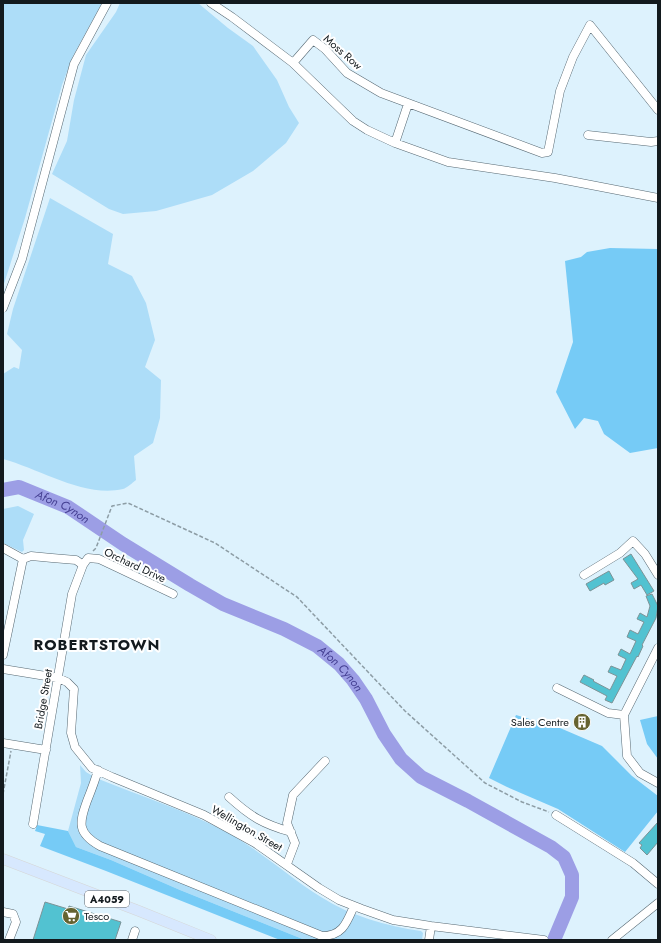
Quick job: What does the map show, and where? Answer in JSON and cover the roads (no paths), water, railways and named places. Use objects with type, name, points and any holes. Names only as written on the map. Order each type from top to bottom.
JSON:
[{"type":"main road","name":"A4059","points":[[3,860],[139,911],[211,940]]},
{"type":"street","points":[[3,308],[22,259],[74,64],[107,3]]},
{"type":"street","points":[[211,3],[293,63],[353,121],[367,130],[395,143],[448,162],[554,178],[658,198]]},
{"type":"street","points":[[395,143],[408,104],[542,153],[548,152],[560,91],[573,57],[590,25],[658,110]]},
{"type":"street","name":"Moss Row","points":[[293,63],[313,40],[325,49],[347,73],[381,93],[408,104]]},
{"type":"street","points":[[588,135],[651,142],[658,141]]},
{"type":"street","points":[[584,575],[620,553],[633,541],[645,554],[658,575]]},
{"type":"street","points":[[3,548],[23,559],[31,556],[76,560],[82,565]]},
{"type":"street","name":"Bridge Street","points":[[33,824],[72,594],[82,565],[88,558]]},
{"type":"street","name":"Orchard Drive","points":[[88,558],[99,559],[173,594]]},
{"type":"street","points":[[3,655],[23,559]]},
{"type":"street","points":[[658,648],[624,715],[628,756],[640,773],[658,783]]},
{"type":"street","name":"Wellington Street","points":[[3,669],[58,678],[68,682],[74,689],[71,733],[74,747],[92,768],[204,815],[255,843],[287,864],[319,888],[339,900],[393,920],[513,938],[542,940]]},
{"type":"street","points":[[557,688],[608,713],[624,715]]},
{"type":"street","points":[[3,743],[46,750]]},
{"type":"street","points":[[287,864],[295,843],[287,823],[293,795],[324,761]]},
{"type":"street","points":[[98,770],[81,818],[82,827],[86,835],[100,846],[322,936],[331,936],[338,932],[344,926],[354,906]]},
{"type":"street","points":[[229,797],[247,814],[271,827],[291,832]]},
{"type":"street","points":[[556,815],[633,864],[658,884]]},
{"type":"street","points":[[612,940],[658,903]]},
{"type":"street","points":[[3,912],[13,914],[16,922],[9,940]]},
{"type":"street","points":[[429,940],[431,926]]},
{"type":"street","points":[[132,940],[135,932]]},
{"type":"waterway","name":"Afon Cynon","points":[[3,490],[19,487],[68,507],[123,544],[223,604],[284,629],[317,646],[339,664],[353,680],[366,699],[384,734],[401,759],[421,777],[551,847],[564,857],[572,875],[572,897],[554,940]]},
{"type":"place","name":"Sales Centre","points":[[582,722]]},
{"type":"place","name":"Tesco","points":[[71,916]]},
{"type":"district","name":"ROBERTSTOWN","points":[[97,645]]}]
